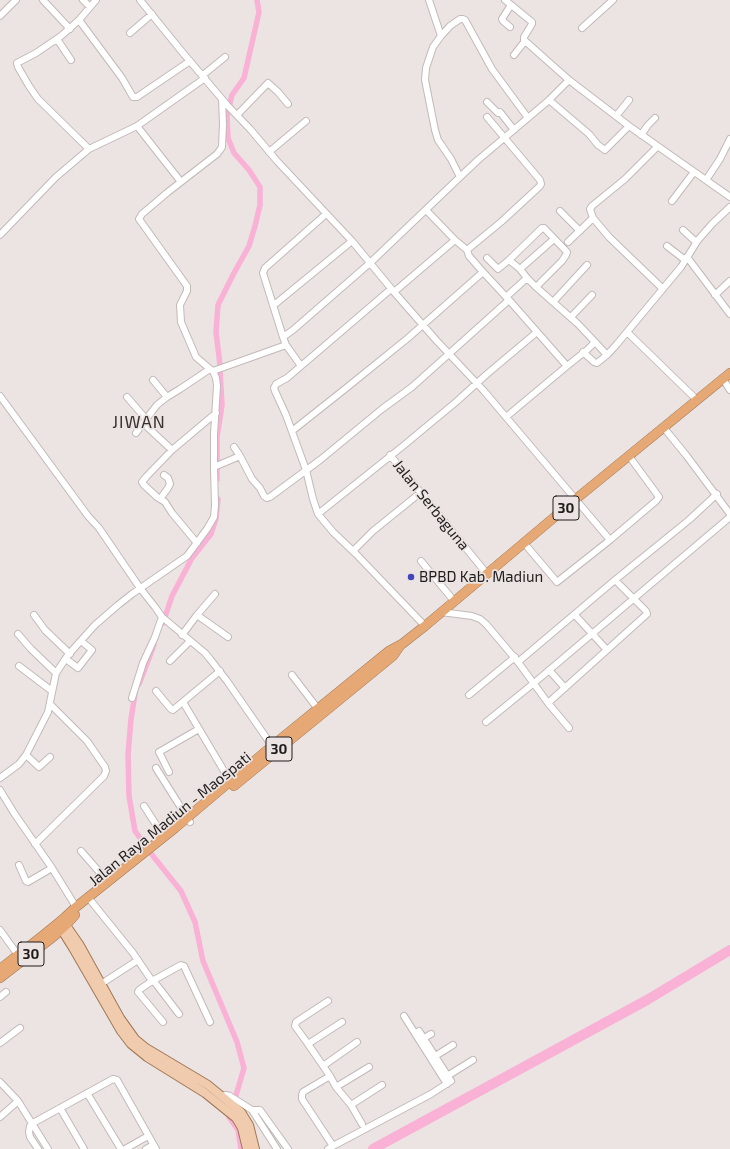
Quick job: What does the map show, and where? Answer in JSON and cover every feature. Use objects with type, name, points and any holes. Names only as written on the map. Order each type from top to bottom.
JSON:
[{"type":"highway","name":"Jalan Raya Madiun - Maospati","points":[[62,925],[76,907],[148,853],[164,837],[188,820],[272,746],[318,709],[393,656],[402,644],[426,626],[576,499],[726,376]]},
{"type":"highway","name":"Jalan Raya Madiun - Maospati","points":[[62,925],[345,691]]},
{"type":"highway","name":"30","points":[[0,969],[62,925]]},
{"type":"highway","name":"30","points":[[0,978],[62,925]]},
{"type":"main road","points":[[62,925],[79,944],[120,1018],[135,1039],[194,1086],[224,1099],[238,1115],[246,1119],[255,1149]]},
{"type":"main road","points":[[62,925],[121,1031],[131,1044],[147,1057],[169,1066]]},
{"type":"main road","points":[[238,1115],[247,1149]]},
{"type":"street","points":[[0,16],[16,0]]},
{"type":"street","points":[[44,0],[70,29]]},
{"type":"street","points":[[83,0],[90,7]]},
{"type":"street","points":[[89,149],[38,99],[29,86],[17,63],[36,53],[70,29],[96,0]]},
{"type":"street","points":[[140,0],[227,105],[352,241],[393,291],[506,417],[610,540]]},
{"type":"street","points":[[429,0],[441,36]]},
{"type":"street","points":[[505,0],[532,22],[524,37],[525,41],[514,55]]},
{"type":"street","points":[[582,28],[613,0]]},
{"type":"street","points":[[510,27],[502,19],[511,5]]},
{"type":"street","points":[[130,33],[152,14]]},
{"type":"street","points":[[460,177],[451,159],[438,140],[425,80],[426,68],[433,47],[450,26],[460,19],[465,20],[492,69],[528,118]]},
{"type":"street","points":[[79,20],[122,78],[133,97],[137,97],[190,61]]},
{"type":"street","points":[[56,39],[71,60]]},
{"type":"street","points":[[525,41],[568,80],[657,147],[730,197]]},
{"type":"street","points":[[0,235],[56,177],[89,149],[137,126],[204,77],[225,57]]},
{"type":"street","points":[[283,337],[370,263],[478,160],[549,100],[568,80]]},
{"type":"street","points":[[235,114],[268,83],[288,104]]},
{"type":"street","points":[[0,778],[19,764],[26,755],[44,720],[50,704],[56,673],[68,656],[95,625],[118,605],[190,553],[214,517],[216,466],[214,434],[217,386],[216,378],[212,370],[201,363],[196,357],[181,322],[180,305],[187,291],[187,286],[139,218],[180,182],[217,154],[220,150],[222,147],[223,124],[222,99]]},
{"type":"street","points":[[549,100],[589,134],[598,145],[605,150],[629,126]]},
{"type":"street","points":[[616,116],[629,100]]},
{"type":"street","points":[[487,102],[498,113],[500,112],[514,130]]},
{"type":"street","points":[[467,250],[501,222],[541,184],[540,180],[487,117]]},
{"type":"street","points":[[641,135],[648,125],[656,118]]},
{"type":"street","points":[[269,152],[306,121]]},
{"type":"street","points":[[137,126],[180,182]]},
{"type":"street","points":[[706,180],[720,159],[730,139]]},
{"type":"street","points":[[657,147],[625,179],[592,206],[591,213],[592,218],[609,237],[663,289]]},
{"type":"street","points":[[672,201],[694,172]]},
{"type":"street","points":[[584,352],[597,363],[607,355],[663,289],[686,259],[696,242],[730,207]]},
{"type":"street","points":[[426,210],[455,240],[467,250],[469,256],[567,366]]},
{"type":"street","points":[[560,211],[580,230]]},
{"type":"street","points":[[301,366],[286,345],[263,273],[265,268],[326,214]]},
{"type":"street","points":[[568,242],[592,218]]},
{"type":"street","points":[[487,258],[498,269],[542,228],[544,228],[567,252],[567,254],[536,287]]},
{"type":"street","points":[[683,230],[696,242]]},
{"type":"street","points":[[520,269],[554,239]]},
{"type":"street","points":[[426,626],[333,532],[318,514],[312,499],[306,470],[274,388],[276,384],[287,378],[455,240]]},
{"type":"street","points":[[274,306],[352,241]]},
{"type":"street","points":[[667,246],[686,259],[730,314]]},
{"type":"street","points":[[509,260],[520,269],[536,287],[571,317],[607,355]]},
{"type":"street","points":[[553,302],[587,266]]},
{"type":"street","points":[[292,431],[408,338],[483,272]]},
{"type":"street","points":[[234,447],[252,479],[260,488],[264,496],[267,498],[270,497],[412,387],[450,354],[508,299],[527,278]]},
{"type":"street","points":[[715,295],[730,281]]},
{"type":"street","points":[[571,317],[592,295]]},
{"type":"street","points":[[318,514],[415,436],[537,332]]},
{"type":"street","points":[[626,332],[697,400]]},
{"type":"street","points":[[506,417],[595,342]]},
{"type":"street","points":[[136,433],[157,405],[167,397],[212,370],[286,345]]},
{"type":"street","points":[[726,376],[730,390]]},
{"type":"street","points":[[153,380],[167,397]]},
{"type":"street","points":[[0,396],[83,509],[99,528],[162,618],[205,653],[220,671],[272,746]]},
{"type":"street","points":[[127,397],[145,421],[172,450]]},
{"type":"street","points":[[197,543],[172,513],[165,502],[142,482],[172,450],[216,413]]},
{"type":"street","points":[[664,428],[717,494],[730,514]]},
{"type":"street","name":"Jalan Serbaguna","points":[[390,455],[487,574]]},
{"type":"street","points":[[216,466],[240,456]]},
{"type":"street","points":[[524,543],[557,582],[610,540],[659,497],[629,456]]},
{"type":"street","points":[[160,499],[170,484],[168,478],[164,475]]},
{"type":"street","points":[[353,551],[378,527],[420,493]]},
{"type":"street","points":[[469,696],[575,615],[615,580],[689,520],[717,494]]},
{"type":"street","points":[[486,722],[730,517]]},
{"type":"street","points":[[421,561],[454,601]]},
{"type":"street","points":[[548,703],[647,614],[646,611],[615,580]]},
{"type":"street","points":[[182,635],[214,594]]},
{"type":"street","points":[[441,612],[472,616],[480,619],[517,660],[548,703],[569,728]]},
{"type":"street","points":[[34,615],[78,668],[92,650],[81,641]]},
{"type":"street","points":[[197,615],[228,637]]},
{"type":"street","points":[[575,615],[607,650]]},
{"type":"street","points":[[132,698],[143,663],[162,618]]},
{"type":"street","points":[[18,634],[56,673]]},
{"type":"street","points":[[170,661],[190,641]]},
{"type":"street","points":[[19,666],[52,691]]},
{"type":"street","points":[[549,670],[565,688]]},
{"type":"street","points":[[156,691],[171,710],[173,710],[220,671]]},
{"type":"street","points":[[292,675],[318,709]]},
{"type":"street","points":[[183,702],[230,782]]},
{"type":"street","points":[[35,844],[104,776],[106,771],[105,767],[87,741],[50,704]]},
{"type":"street","points":[[169,772],[159,752],[199,729]]},
{"type":"street","points":[[26,755],[39,767],[50,757]]},
{"type":"street","points":[[156,768],[188,820]]},
{"type":"street","points":[[0,790],[76,907]]},
{"type":"street","points":[[144,806],[164,837]]},
{"type":"street","points":[[81,852],[108,882]]},
{"type":"street","points":[[19,865],[26,881],[28,882],[52,868]]},
{"type":"street","points":[[91,901],[179,1014]]},
{"type":"street","points":[[0,930],[18,955]]},
{"type":"street","points":[[101,984],[138,960]]},
{"type":"street","points":[[162,1022],[138,992],[152,980],[181,966],[184,966],[210,1022]]},
{"type":"street","points":[[0,997],[6,992]]},
{"type":"street","points":[[328,1000],[296,1022],[295,1026],[336,1086],[351,1105],[362,1124]]},
{"type":"street","points":[[404,1016],[433,1058],[446,1080]]},
{"type":"street","points":[[308,1044],[342,1022]]},
{"type":"street","points":[[0,1041],[20,1028]]},
{"type":"street","points":[[419,1031],[424,1038],[433,1058]]},
{"type":"street","points":[[424,1038],[431,1034]]},
{"type":"street","points":[[323,1066],[357,1042]]},
{"type":"street","points":[[433,1058],[453,1045]]},
{"type":"street","points":[[330,1076],[303,1092],[302,1099],[331,1147],[431,1094],[446,1080],[473,1060]]},
{"type":"street","points":[[336,1086],[369,1066]]},
{"type":"street","points":[[38,1149],[29,1132],[30,1126],[33,1123],[113,1079],[115,1079],[154,1147],[146,1149]]},
{"type":"street","points":[[0,1082],[18,1101],[48,1149]]},
{"type":"street","points":[[351,1105],[382,1085]]},
{"type":"street","points":[[87,1092],[120,1149]]},
{"type":"street","points":[[224,1099],[238,1101],[252,1110],[277,1149]]},
{"type":"street","points":[[0,1117],[18,1101]]},
{"type":"street","points":[[60,1108],[84,1149]]},
{"type":"street","points":[[252,1110],[260,1110],[288,1149]]},
{"type":"street","points":[[270,1137],[276,1133]]},
{"type":"street","points":[[125,1149],[148,1136]]},
{"type":"waterway","points":[[220,365],[216,332],[218,305],[249,246],[260,205],[260,187],[249,170],[234,153],[228,138],[227,116],[232,95],[244,78],[259,12],[257,0]]},
{"type":"waterway","points":[[217,479],[217,437],[222,405],[220,371]]},
{"type":"waterway","points":[[163,623],[172,596],[192,558],[211,534],[216,519],[218,499]]},
{"type":"waterway","points":[[139,684],[154,645]]},
{"type":"waterway","points":[[135,694],[128,754],[129,796],[135,831],[181,891],[195,922],[203,961],[237,1042],[244,1068],[234,1102]]},
{"type":"waterway","points":[[373,1149],[647,1000],[730,950]]},
{"type":"waterway","points":[[231,1112],[229,1117],[238,1130],[241,1149]]},
{"type":"place","name":"BPBD Kab. Madiun","points":[[411,577]]},
{"type":"district","name":"JIWAN","points":[[139,422]]}]
